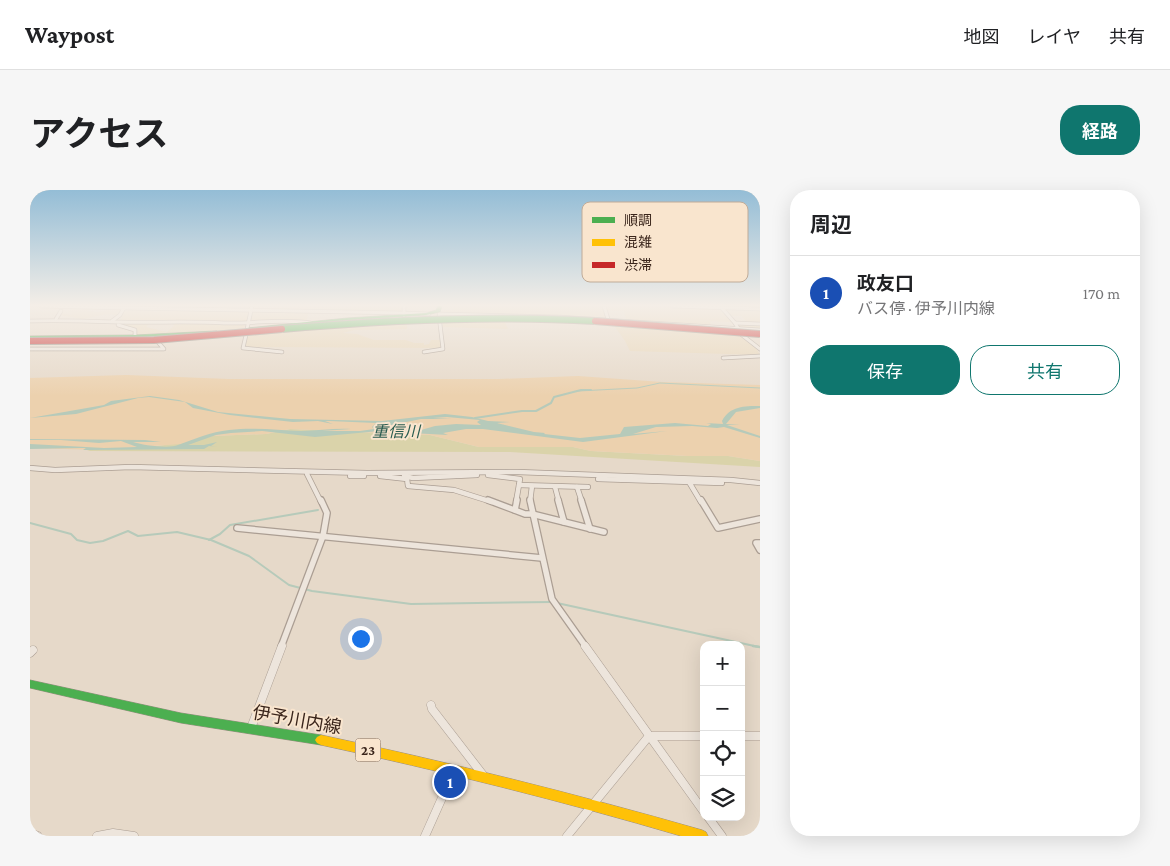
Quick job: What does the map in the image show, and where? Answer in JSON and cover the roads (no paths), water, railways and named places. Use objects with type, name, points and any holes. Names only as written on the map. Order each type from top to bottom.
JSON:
[{"type":"main road","points":[[30,340],[130,336]]},
{"type":"main road","points":[[30,340],[165,336]]},
{"type":"main road","name":"伊予川内線","points":[[30,684],[181,718],[251,728],[338,744],[454,770],[592,804],[702,836]]},
{"type":"street","points":[[30,340],[157,341],[191,336]]},
{"type":"street","points":[[246,336],[244,348],[282,352]]},
{"type":"street","points":[[424,352],[442,349],[440,336]]},
{"type":"street","points":[[744,336],[760,349]]},
{"type":"street","points":[[30,349],[164,349],[162,344],[157,341]]},
{"type":"street","points":[[755,344],[760,344]]},
{"type":"street","points":[[723,358],[760,356]]},
{"type":"street","points":[[104,469],[131,466],[367,473],[470,472],[732,480],[760,485]]},
{"type":"street","points":[[30,468],[409,476],[413,478],[490,476],[760,485]]},
{"type":"street","points":[[470,472],[520,479],[515,510]]},
{"type":"street","points":[[350,476],[367,473]]},
{"type":"street","points":[[251,728],[323,536],[327,513],[308,474]]},
{"type":"street","points":[[381,476],[406,479],[408,486],[432,486],[464,492],[526,514],[604,532]]},
{"type":"street","points":[[689,482],[718,528],[760,519]]},
{"type":"street","points":[[520,485],[588,488]]},
{"type":"street","points":[[532,486],[530,505],[552,599],[700,806]]},
{"type":"street","points":[[555,487],[564,522]]},
{"type":"street","points":[[577,487],[590,529]]},
{"type":"street","points":[[237,528],[542,558]]},
{"type":"street","points":[[760,543],[756,543],[760,550]]},
{"type":"street","points":[[431,705],[432,709],[486,778]]},
{"type":"street","points":[[649,736],[700,736]]},
{"type":"street","points":[[567,836],[649,736]]},
{"type":"street","points":[[745,736],[760,736]]},
{"type":"street","points":[[425,836],[454,770]]},
{"type":"street","points":[[711,821],[722,836]]},
{"type":"street","points":[[30,833],[38,836]]},
{"type":"street","points":[[97,836],[112,833],[134,836]]},
{"type":"water","name":"重信川","points":[[150,396],[179,400],[218,412],[290,419],[382,421],[445,414],[488,421],[510,422],[497,423],[544,434],[580,438],[620,434],[624,427],[675,423],[708,426],[711,424],[706,423],[723,424],[722,421],[725,416],[733,410],[743,407],[760,406],[760,408],[736,412],[726,424],[740,424],[727,425],[760,436],[760,438],[724,427],[692,426],[656,427],[633,434],[667,431],[583,442],[483,429],[466,429],[443,433],[448,435],[392,432],[390,430],[315,437],[262,431],[216,435],[188,445],[204,445],[217,442],[211,446],[218,447],[209,446],[204,449],[30,449],[30,444],[104,448],[137,447],[121,441],[99,443],[30,439],[145,440],[161,442],[133,442],[168,447],[209,434],[229,430],[301,431],[351,429],[322,431],[360,431],[374,429],[372,427],[376,423],[325,421],[333,424],[318,421],[293,422],[230,415],[193,408],[185,402],[149,397],[138,398],[76,414],[30,418],[104,405],[111,401]],"holes":[[[447,417],[480,420],[477,422],[481,425],[456,424],[435,426],[421,430],[382,427],[421,419],[452,419],[433,418]]]},
{"type":"waterway","points":[[578,391],[637,388],[660,383],[760,388]]},
{"type":"waterway","points":[[475,418],[522,411],[536,411],[551,403],[554,397],[581,390],[591,390]]},
{"type":"waterway","points":[[210,540],[230,525],[318,510]]},
{"type":"waterway","points":[[30,523],[71,534],[77,540],[90,543],[103,541],[128,531],[138,536],[177,532],[210,540]]},
{"type":"waterway","points":[[210,540],[249,556],[289,585],[312,591],[411,604],[552,602]]},
{"type":"waterway","points":[[557,603],[757,647]]},
{"type":"waterway","points":[[753,646],[757,647]]},
{"type":"place","name":"政友口","points":[[450,782]]}]
